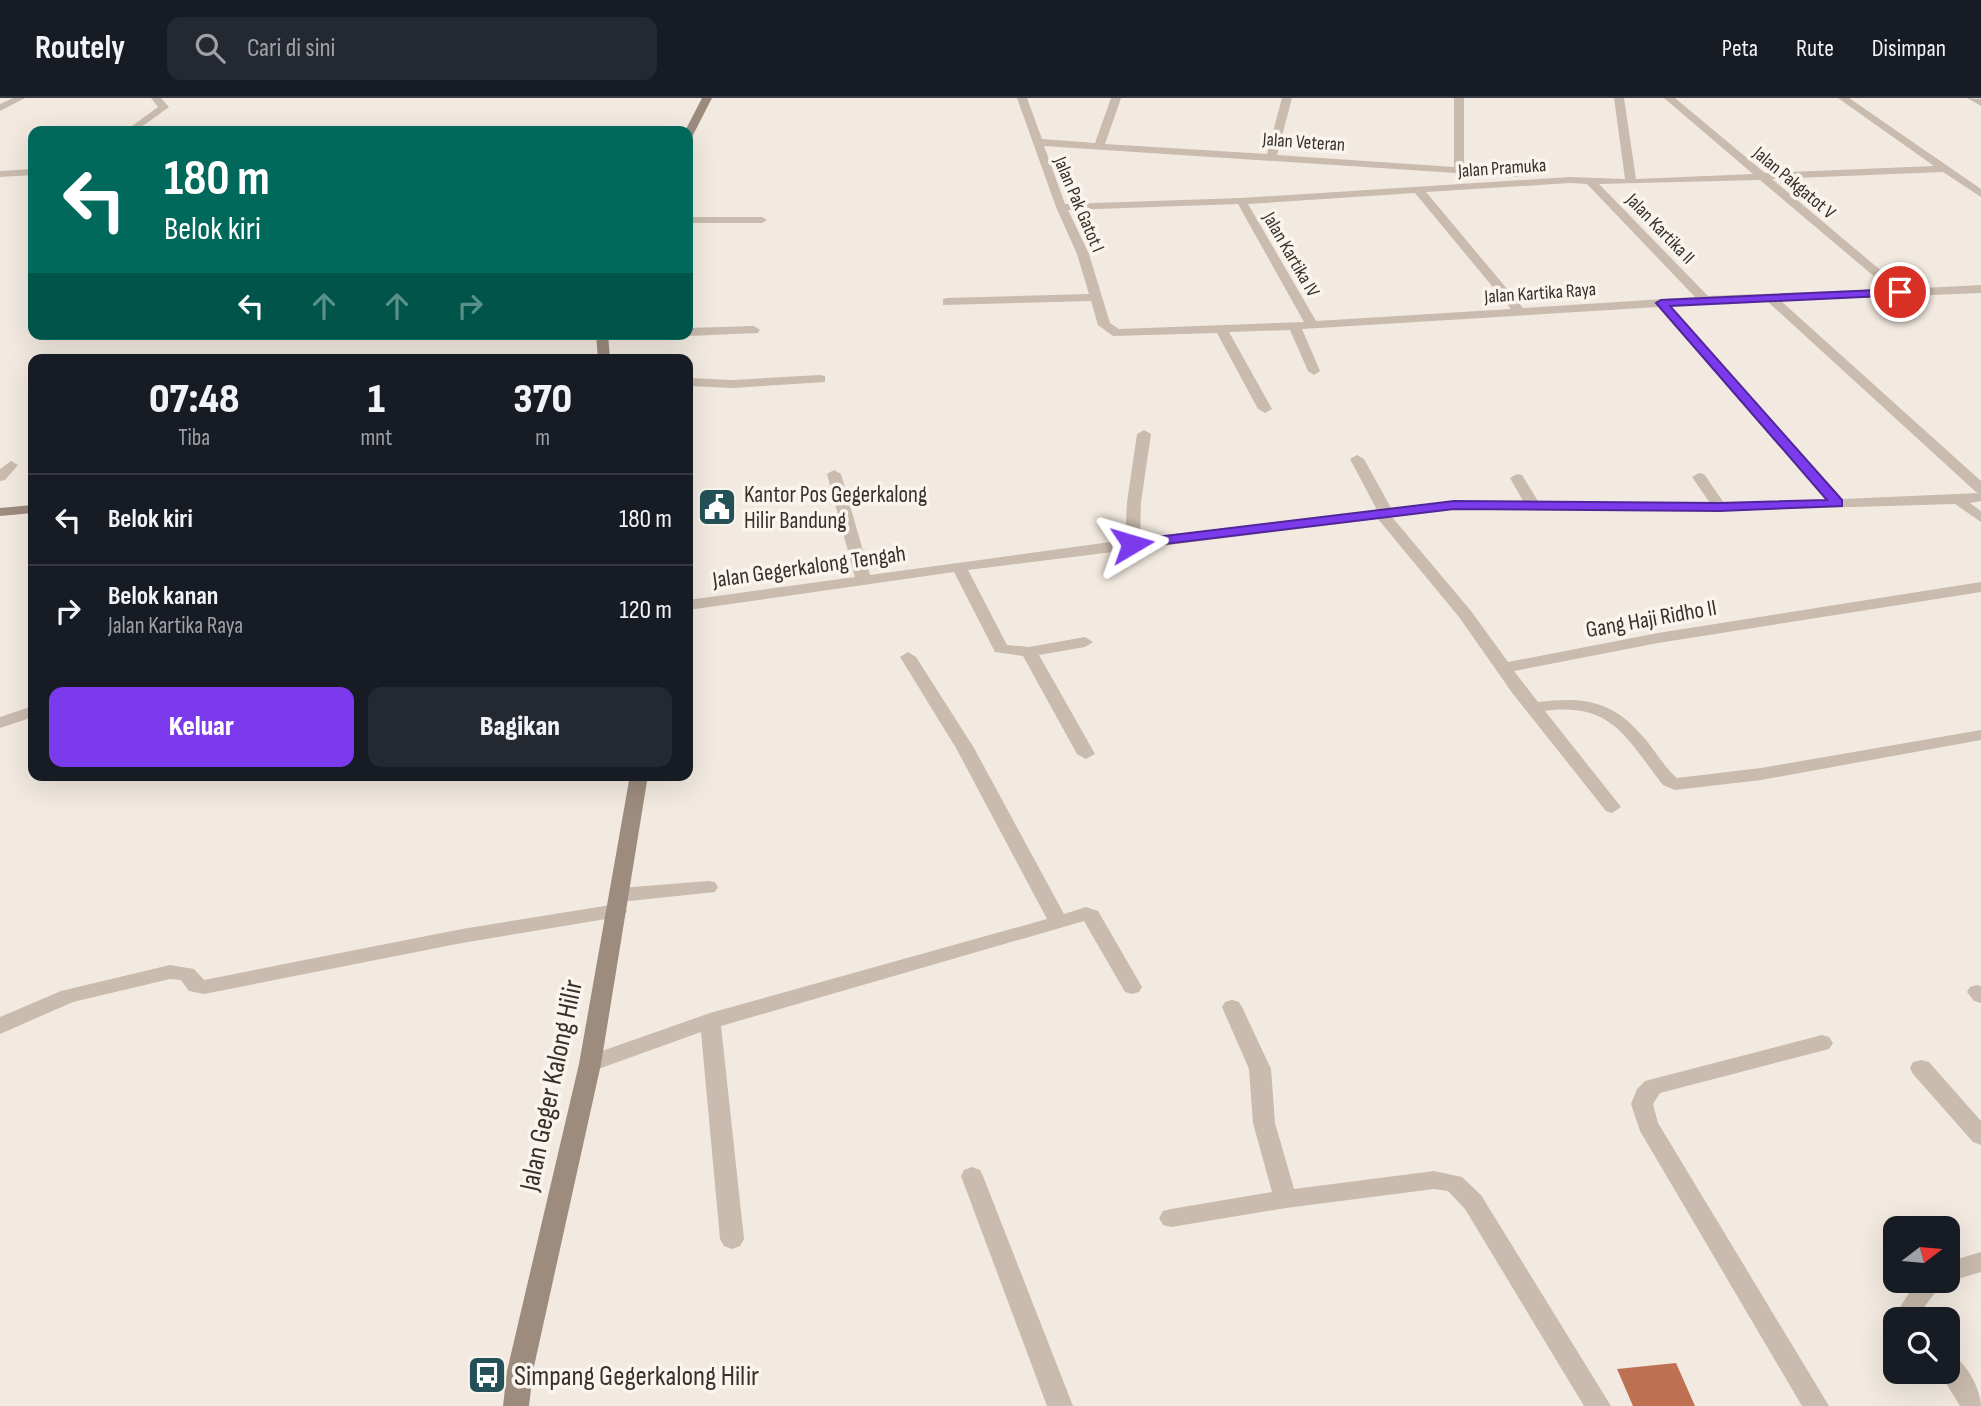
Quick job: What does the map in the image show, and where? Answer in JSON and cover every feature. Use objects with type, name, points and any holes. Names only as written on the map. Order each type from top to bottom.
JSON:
[{"type":"main road","points":[[693,126],[708,98]]},
{"type":"main road","points":[[0,512],[28,509]]},
{"type":"main road","name":"Jalan Geger Kalong Hilir","points":[[516,1406],[520,1371],[590,1064],[638,781]]},
{"type":"street","points":[[0,108],[20,98]]},
{"type":"street","points":[[138,126],[164,107],[156,98]]},
{"type":"street","name":"Jalan Pak Gatot I","points":[[1022,98],[1035,142],[1083,254],[1104,325]]},
{"type":"street","points":[[1100,145],[1116,98]]},
{"type":"street","points":[[1272,156],[1287,98]]},
{"type":"street","points":[[1459,98],[1459,169]]},
{"type":"street","name":"Jalan Kartika II","points":[[1619,98],[1631,182]]},
{"type":"street","name":"Jalan Pakgatot V","points":[[1669,98],[1900,292]]},
{"type":"street","points":[[1843,98],[1981,194]]},
{"type":"street","points":[[1972,98],[1981,103]]},
{"type":"street","name":"Jalan Veteran","points":[[1035,142],[1459,169],[1570,180]]},
{"type":"street","name":"Jalan Pramuka","points":[[1061,207],[1241,201],[1570,180],[1631,182],[1945,169]]},
{"type":"street","points":[[0,174],[28,173]]},
{"type":"street","name":"Jalan Kartika II","points":[[1591,181],[1705,300]]},
{"type":"street","points":[[1418,190],[1521,313]]},
{"type":"street","name":"Jalan Kartika IV","points":[[1241,201],[1312,325]]},
{"type":"street","points":[[693,220],[762,220]]},
{"type":"street","name":"Jalan Kartika Raya","points":[[1104,325],[1111,331],[1125,334],[1521,313],[1705,300],[1981,289]]},
{"type":"street","points":[[947,302],[1094,297]]},
{"type":"street","points":[[1771,298],[1981,489]]},
{"type":"street","points":[[1661,303],[1838,503]]},
{"type":"street","points":[[1294,326],[1307,350],[1314,371]]},
{"type":"street","points":[[693,332],[754,330]]},
{"type":"street","points":[[1221,330],[1265,410]]},
{"type":"street","points":[[693,382],[732,384],[820,379]]},
{"type":"street","points":[[1132,544],[1134,502],[1144,434]]},
{"type":"street","points":[[1357,459],[1384,514],[1465,614],[1533,708],[1612,807]]},
{"type":"street","points":[[0,477],[11,465]]},
{"type":"street","points":[[834,474],[864,581]]},
{"type":"street","points":[[1699,477],[1720,507]]},
{"type":"street","points":[[1517,478],[1534,506]]},
{"type":"street","name":"Jalan Gegerkalong Tengah","points":[[693,604],[1132,544],[1454,505],[1720,507],[1958,500],[1981,497]]},
{"type":"street","points":[[1958,500],[1981,518]]},
{"type":"street","points":[[959,567],[998,646],[1010,652],[1029,653],[1085,642]]},
{"type":"street","name":"Gang Haji Ridho II","points":[[1503,668],[1658,638],[1981,587]]},
{"type":"street","points":[[1029,653],[1086,754]]},
{"type":"street","points":[[908,657],[965,747],[1059,922]]},
{"type":"street","points":[[1533,708],[1576,702],[1610,711],[1669,781],[1675,784],[1761,774],[1981,735]]},
{"type":"street","points":[[0,723],[28,713]]},
{"type":"street","points":[[0,1026],[68,996],[170,972],[187,974],[196,986],[204,987],[708,887]]},
{"type":"street","points":[[590,1064],[710,1021],[1086,914],[1091,916],[1132,987]]},
{"type":"street","points":[[1232,1007],[1260,1069],[1264,1123],[1286,1199]]},
{"type":"street","points":[[710,1021],[732,1239]]},
{"type":"street","points":[[1816,1406],[1648,1125],[1642,1112],[1641,1101],[1645,1093],[1653,1087],[1822,1043]]},
{"type":"street","points":[[1921,1068],[1981,1136]]},
{"type":"street","points":[[972,1176],[1060,1406]]},
{"type":"street","points":[[1171,1218],[1286,1199],[1434,1180],[1454,1183],[1473,1202],[1598,1406]]},
{"type":"street","points":[[1960,1268],[1981,1262]]},
{"type":"street","points":[[1960,1383],[1974,1406]]},
{"type":"building","points":[[1676,1363],[1695,1406],[1633,1406],[1617,1369]]},
{"type":"place","name":"Kantor Pos Gegerkalong Hilir Bandung","points":[[717,507]]},
{"type":"place","name":"Simpang Gegerkalong Hilir","points":[[487,1375]]},
{"type":"route","points":[[1132,544],[1454,505],[1720,507],[1838,503],[1661,303],[1900,292]]}]
